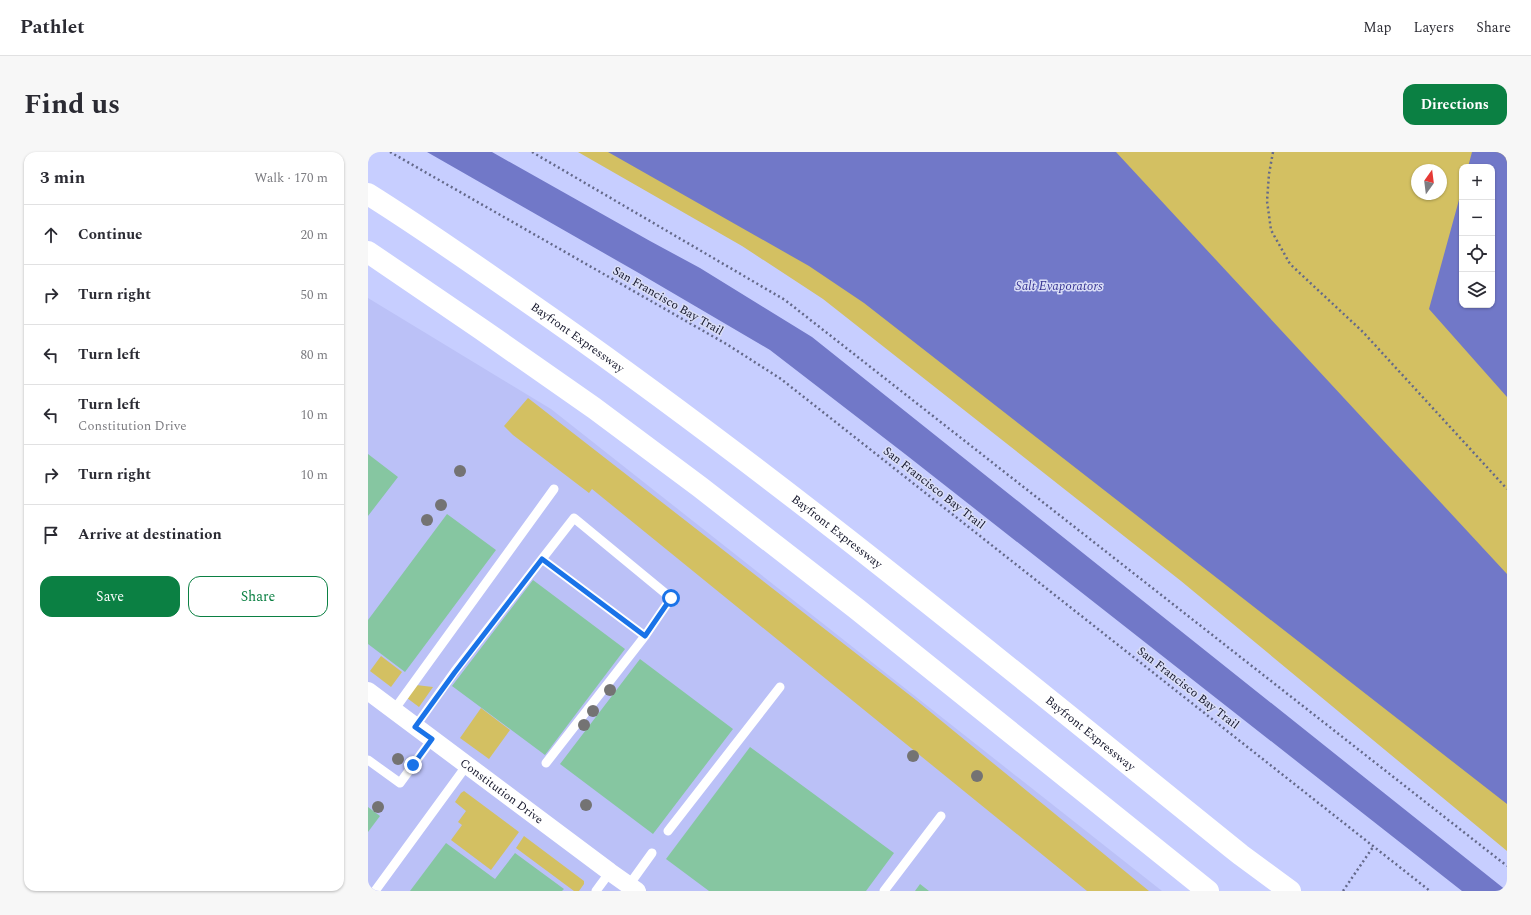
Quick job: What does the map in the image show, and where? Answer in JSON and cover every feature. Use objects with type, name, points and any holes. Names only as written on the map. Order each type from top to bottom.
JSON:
[{"type":"highway","name":"Bayfront Expressway","points":[[368,194],[551,318],[736,453],[844,536],[1235,850],[1290,891]]},
{"type":"highway","points":[[368,252],[488,333],[594,408],[700,487],[857,609],[1208,891]]},
{"type":"street","name":"Constitution Drive","points":[[368,691],[633,888]]},
{"type":"lane","points":[[394,710],[554,489]]},
{"type":"lane","points":[[415,727],[532,570],[574,518],[671,598],[639,644],[546,763]]},
{"type":"lane","points":[[542,559],[645,636]]},
{"type":"lane","points":[[668,831],[780,687]]},
{"type":"lane","points":[[368,760],[400,784],[432,739]]},
{"type":"lane","points":[[375,891],[467,765]]},
{"type":"lane","points":[[884,891],[941,816]]},
{"type":"lane","points":[[633,888],[652,853]]},
{"type":"lane","points":[[596,891],[610,872]]},
{"type":"path","name":"San Francisco Bay Trail","points":[[390,152],[728,345],[781,379],[1430,891]]},
{"type":"path","points":[[532,152],[786,300],[1507,866]]},
{"type":"path","points":[[1273,152],[1269,174],[1267,201],[1271,230],[1290,264],[1363,332],[1507,489]]},
{"type":"path","points":[[1343,891],[1374,846]]},
{"type":"shaded area","name":"Salt Evaporators","points":[[578,152],[1507,152],[1507,851],[1181,581],[823,299],[742,246]]},
{"type":"shaded area","points":[[368,298],[551,409],[1162,891],[368,891]]},
{"type":"shaded area","points":[[528,398],[916,700],[1149,891],[1087,891],[592,489],[589,493],[513,435],[504,426]]},
{"type":"shaded area","points":[[381,656],[402,672],[391,687],[370,671]]},
{"type":"shaded area","points":[[416,685],[433,687],[419,707],[407,698]]},
{"type":"shaded area","points":[[481,708],[510,730],[489,759],[460,738]]},
{"type":"shaded area","points":[[464,791],[519,832],[491,870],[451,840],[462,825],[458,822],[466,811],[455,802]]},
{"type":"shaded area","points":[[524,836],[584,881],[584,884],[579,891],[574,891],[516,848]]},
{"type":"water","points":[[427,152],[492,152],[700,268],[812,337],[1507,891],[1462,891],[905,454],[770,350]]},
{"type":"water","name":"Salt Evaporators","points":[[608,152],[1116,152],[1507,574],[1507,804],[864,303],[809,266]]},
{"type":"water","points":[[1472,152],[1507,152],[1507,397],[1429,309],[1459,200],[1459,308],[1495,308],[1495,164],[1469,164]]},
{"type":"building","points":[[368,454],[398,477],[368,516]]},
{"type":"building","points":[[447,514],[496,550],[405,672],[368,644],[368,620]]},
{"type":"building","points":[[533,580],[625,649],[545,755],[452,686]]},
{"type":"building","points":[[640,659],[733,729],[653,834],[560,764]]},
{"type":"building","points":[[750,747],[894,853],[866,891],[709,891],[666,859]]},
{"type":"building","points":[[368,807],[380,816],[368,832]]},
{"type":"building","points":[[446,843],[495,879],[515,853],[564,889],[562,891],[410,891]]},
{"type":"building","points":[[920,884],[929,891],[915,891]]},
{"type":"route","points":[[413,765],[432,739],[415,727],[532,570],[542,559],[645,636],[671,598]]}]
